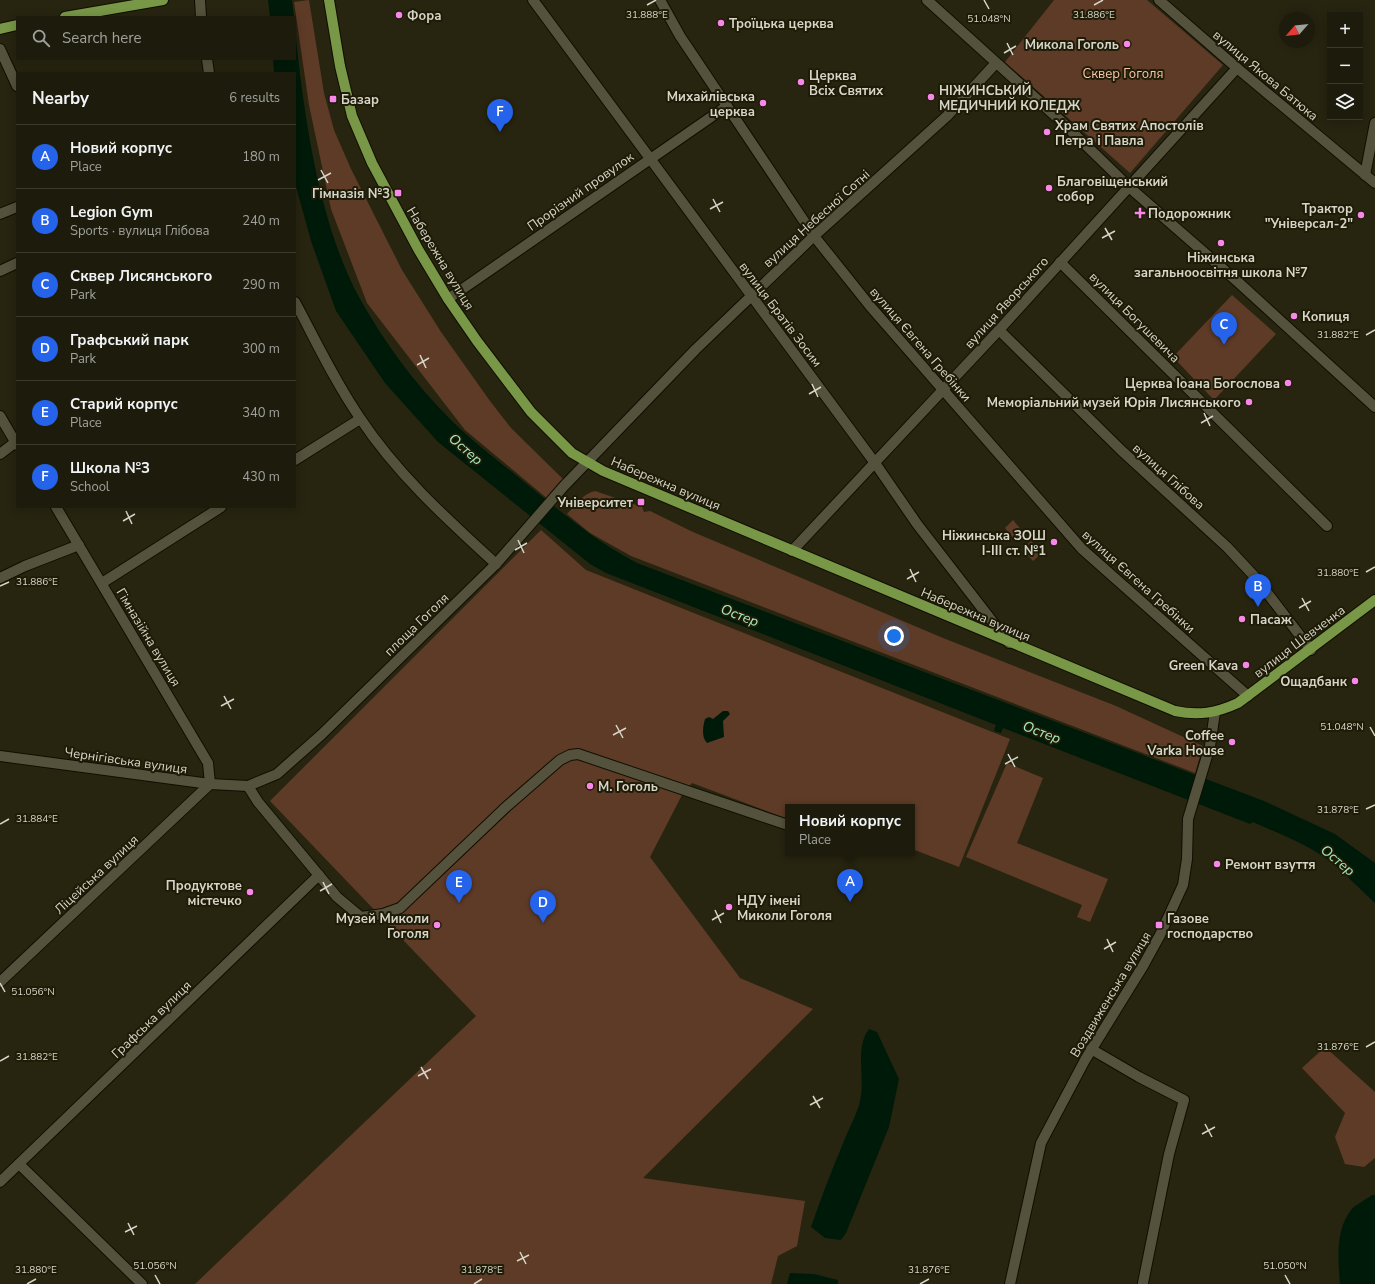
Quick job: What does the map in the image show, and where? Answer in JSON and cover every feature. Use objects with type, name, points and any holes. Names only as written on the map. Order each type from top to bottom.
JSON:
[{"type":"main road","points":[[71,16],[163,0]]},
{"type":"main road","name":"Набережна вулиця","points":[[329,0],[345,88],[359,134],[372,163],[415,243],[448,298],[531,412],[555,438],[572,453],[603,471],[1009,643],[1175,711],[1198,715],[1215,712],[1238,703]]},
{"type":"main road","points":[[0,29],[16,25]]},
{"type":"main road","name":"вулиця Шевченка","points":[[1238,703],[1311,650],[1375,600]]},
{"type":"street","points":[[200,0],[201,16]]},
{"type":"street","name":"вулиця Братів Зосим","points":[[532,0],[874,463],[917,524],[1009,643]]},
{"type":"street","name":"вулиця Євгена Гребінки","points":[[660,0],[680,36],[814,236],[870,306],[944,389],[1082,550],[1248,696]]},
{"type":"street","points":[[927,0],[1062,122],[1129,187],[1238,282],[1375,407]]},
{"type":"street","name":"вулиця Якова Батюка","points":[[1159,0],[1375,184]]},
{"type":"street","points":[[0,49],[16,84]]},
{"type":"street","points":[[207,60],[209,72]]},
{"type":"street","name":"вулиця Небесної Сотні","points":[[588,462],[696,350],[751,296],[814,236],[947,116],[996,63]]},
{"type":"street","name":"вулиця Яворського","points":[[792,551],[999,330],[1237,68]]},
{"type":"street","name":"Прорізний провулок","points":[[448,298],[727,106]]},
{"type":"street","points":[[1365,175],[1375,123]]},
{"type":"street","points":[[0,214],[16,208]]},
{"type":"street","name":"вулиця Богушевича","points":[[1060,262],[1327,526]]},
{"type":"street","points":[[0,271],[16,263]]},
{"type":"street","points":[[296,304],[360,419],[389,457],[424,496],[496,564]]},
{"type":"street","name":"вулиця Глібова","points":[[999,330],[1122,451],[1227,547],[1255,577],[1311,650]]},
{"type":"street","points":[[0,416],[16,443],[0,454]]},
{"type":"street","points":[[296,459],[360,419]]},
{"type":"street","name":"площа Гоголя","points":[[248,786],[277,774],[288,765],[496,564],[564,486],[588,462]]},
{"type":"street","name":"Гімназійна вулиця","points":[[57,508],[208,763],[210,784]]},
{"type":"street","points":[[102,583],[217,508]]},
{"type":"street","points":[[0,578],[25,566],[79,545]]},
{"type":"street","name":"Воздвиженська вулиця","points":[[1010,1284],[1041,1143],[1091,1050],[1143,966],[1160,935],[1183,886],[1187,859],[1188,819],[1210,746],[1215,712]]},
{"type":"street","points":[[248,786],[258,802],[331,890],[362,917],[383,914],[400,908],[506,806],[560,760],[570,755],[578,754],[785,824]]},
{"type":"street","name":"Чернігівська вулиця","points":[[0,756],[210,784],[248,786]]},
{"type":"street","name":"Ліцейська вулиця","points":[[0,982],[210,784]]},
{"type":"street","name":"Графська вулиця","points":[[0,1182],[318,875]]},
{"type":"street","points":[[1091,1050],[1184,1100],[1169,1154],[1143,1283]]},
{"type":"street","points":[[18,1164],[142,1284]]},
{"type":"green space","points":[[309,0],[324,93],[334,130],[351,169],[402,270],[441,332],[511,428],[566,482],[549,500],[465,430],[367,303],[331,209],[309,105],[294,2]]},
{"type":"green space","name":"Сквер Гоголя","points":[[1054,0],[1147,0],[1223,65],[1130,173],[1005,62]]},
{"type":"green space","points":[[1232,295],[1276,334],[1214,400],[1173,357]]},
{"type":"green space","points":[[595,491],[642,507],[644,512],[650,511],[693,532],[943,638],[1116,706],[1203,746],[1195,773],[631,556],[590,533],[567,514],[583,497],[590,492]]},
{"type":"green space","points":[[1013,520],[1024,533],[1015,540],[1005,528]]},
{"type":"green space","points":[[541,530],[586,570],[1010,739],[959,867],[915,850],[915,804],[785,804],[785,818],[692,783],[682,795],[650,857],[740,978],[813,1009],[643,1178],[805,1201],[797,1246],[778,1256],[771,1284],[195,1284],[476,1016],[270,801]]},
{"type":"green space","points":[[1031,541],[1042,553],[1033,561],[1022,549]]},
{"type":"green space","points":[[1007,763],[1043,778],[1017,843],[1108,879],[1090,922],[1077,917],[1082,905],[966,857]]},
{"type":"green space","points":[[1325,1047],[1375,1092],[1375,1158],[1364,1167],[1345,1164],[1335,1137],[1345,1113],[1302,1068]]},
{"type":"water","points":[[268,0],[292,0],[294,16],[270,16]]},
{"type":"water","name":"Остер","points":[[296,39],[308,130],[323,202],[333,236],[345,268],[359,297],[379,330],[401,362],[425,392],[460,428],[487,452],[578,525],[637,563],[1264,801],[1335,834],[1375,863],[1375,903],[1337,867],[1318,853],[1253,822],[1250,824],[1003,728],[1001,733],[994,731],[996,725],[606,573],[590,564],[438,442],[385,383],[336,311],[311,241],[296,187],[296,72],[274,72],[273,60],[296,60]]},
{"type":"water","points":[[723,711],[728,711],[730,714],[723,721],[724,737],[707,743],[703,735],[705,719],[709,717],[713,719]]},
{"type":"water","points":[[869,1029],[877,1032],[899,1079],[889,1127],[846,1233],[841,1240],[825,1238],[811,1227],[831,1173],[859,1106],[862,1082],[862,1045]]},
{"type":"water","points":[[1372,1195],[1375,1195],[1375,1284],[1340,1284],[1338,1256],[1342,1227],[1351,1210]]},
{"type":"water","points":[[790,1273],[814,1274],[838,1280],[838,1284],[787,1284]]},
{"type":"place","name":"Фора","points":[[399,15]]},
{"type":"place","name":"Троїцька церква","points":[[721,23]]},
{"type":"place","name":"Микола Гоголь","points":[[1127,44]]},
{"type":"place","name":"Церква Всіх Святих","points":[[801,82]]},
{"type":"place","name":"НІЖИНСЬКИЙ МЕДИЧНИЙ КОЛЕДЖ","points":[[931,97]]},
{"type":"place","name":"Базар","points":[[333,99]]},
{"type":"place","name":"Михайлівська церква","points":[[763,103]]},
{"type":"place","name":"Школа №3","points":[[500,132]]},
{"type":"place","name":"Храм Святих Апостолів Петра і Павла","points":[[1047,132]]},
{"type":"place","name":"Благовіщенський собор","points":[[1049,188]]},
{"type":"place","name":"Гімназія №3","points":[[398,193]]},
{"type":"place","name":"Подорожник","points":[[1140,213]]},
{"type":"place","name":"Трактор \"Універсал-2\"","points":[[1361,215]]},
{"type":"place","name":"Ніжинська загальноосвітня школа №7","points":[[1221,243]]},
{"type":"place","name":"Копиця","points":[[1294,316]]},
{"type":"place","name":"Сквер Лисянського","points":[[1224,345]]},
{"type":"place","name":"Церква Іоана Богослова","points":[[1288,383]]},
{"type":"place","name":"Меморіальний музей Юрія Лисянського","points":[[1249,402]]},
{"type":"place","name":"Університет","points":[[641,502]]},
{"type":"place","name":"Ніжинська ЗОШ І-ІІІ ст. №1","points":[[1054,542]]},
{"type":"place","name":"Legion Gym","points":[[1258,607]]},
{"type":"place","name":"Пасаж","points":[[1242,619]]},
{"type":"place","name":"Green Kava","points":[[1246,665]]},
{"type":"place","name":"Ощадбанк","points":[[1355,681]]},
{"type":"place","name":"Coffee Varka House","points":[[1232,742]]},
{"type":"place","name":"М. Гоголь","points":[[590,786]]},
{"type":"place","name":"Ремонт взуття","points":[[1217,864]]},
{"type":"place","name":"Продуктове містечко","points":[[250,892]]},
{"type":"place","name":"Новий корпус","points":[[850,902]]},
{"type":"place","name":"Старий корпус","points":[[459,903]]},
{"type":"place","name":"НДУ імені Миколи Гоголя","points":[[729,907]]},
{"type":"place","name":"Графський парк","points":[[543,923]]},
{"type":"place","name":"Музей Миколи Гоголя","points":[[437,925]]},
{"type":"place","name":"Газове господарство","points":[[1159,925]]}]
